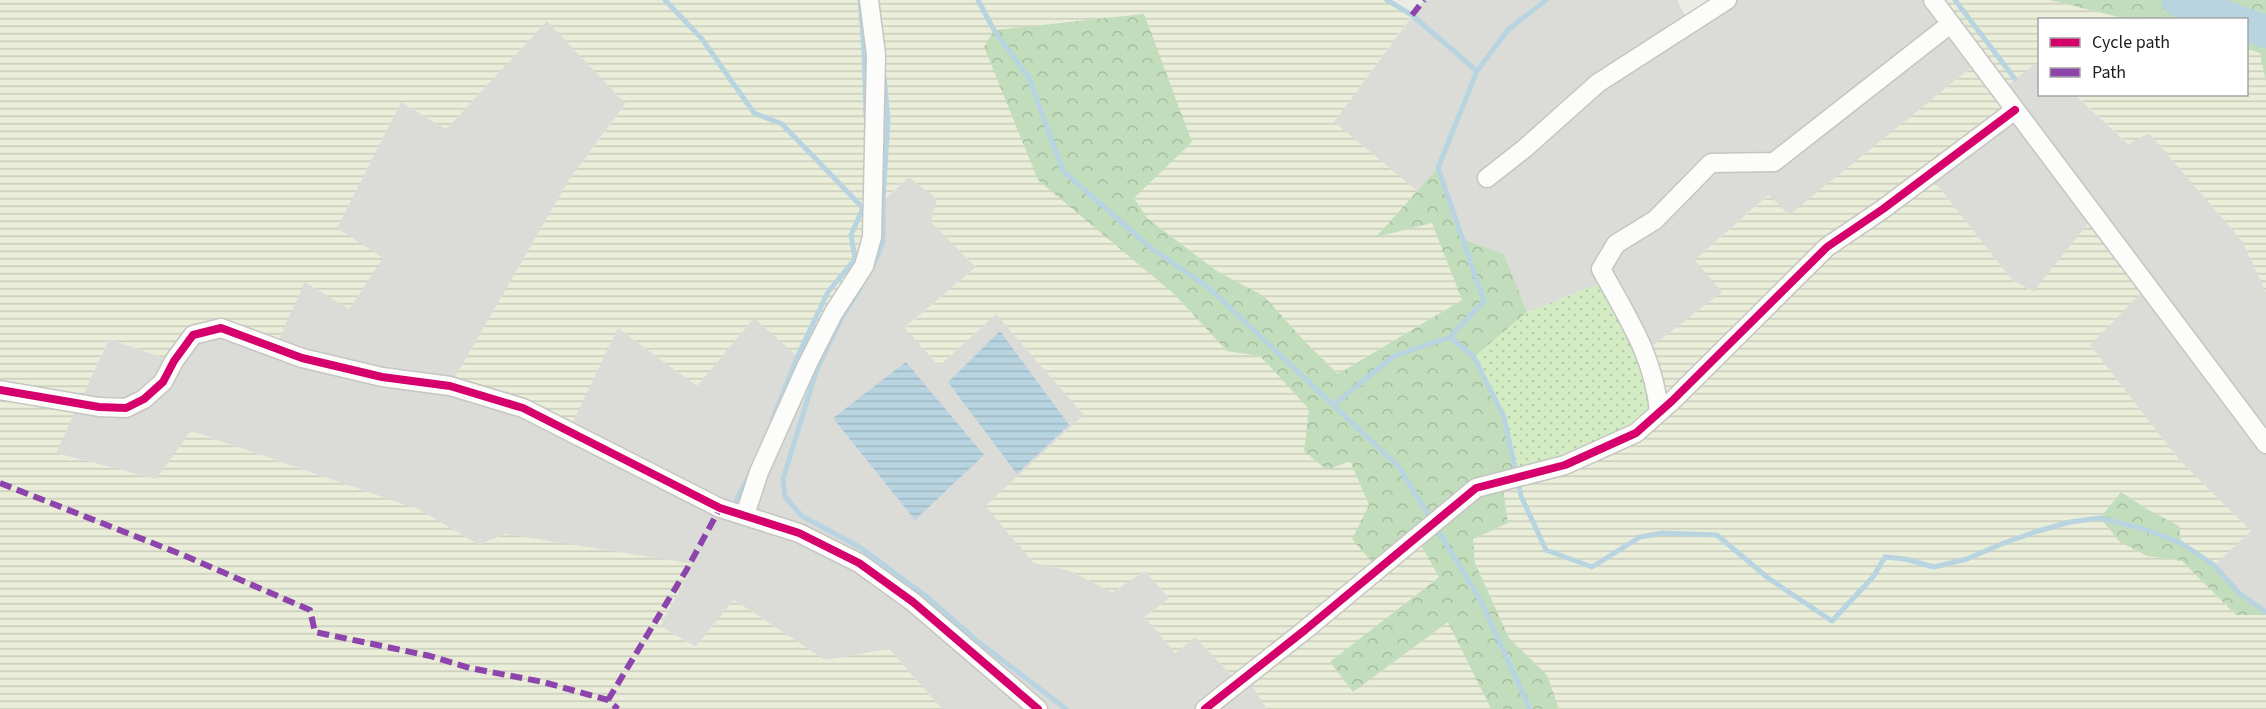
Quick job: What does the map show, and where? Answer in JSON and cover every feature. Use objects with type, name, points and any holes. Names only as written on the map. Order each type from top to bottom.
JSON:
[{"type":"street","points":[[745,515],[759,472],[807,365],[834,312],[864,266],[872,237],[876,55],[869,0]]},
{"type":"street","points":[[1487,178],[1524,149],[1598,83],[1727,0]]},
{"type":"street","points":[[1933,0],[1949,25],[2266,444]]},
{"type":"street","points":[[1659,412],[1657,391],[1646,351],[1601,269],[1616,244],[1655,220],[1710,162],[1774,162],[1949,25]]},
{"type":"street","points":[[1205,709],[1305,630],[1476,488],[1565,465],[1636,433],[1827,247],[1883,209],[2015,110]]},
{"type":"street","points":[[0,390],[99,407],[126,408],[144,399],[163,382],[174,361],[193,335],[221,328],[302,358],[382,377],[450,386],[523,408],[720,508],[799,533],[859,563],[913,602],[1038,709]]},
{"type":"shaded area","points":[[1424,0],[1677,0],[1690,25],[1727,0],[1933,0],[1978,62],[1789,216],[1768,195],[1696,259],[1723,292],[1646,351],[1607,281],[1527,312],[1504,254],[1463,239],[1438,169],[1417,191],[1334,122]]},
{"type":"shaded area","points":[[547,21],[626,103],[569,180],[450,386],[618,328],[697,386],[754,318],[909,177],[937,199],[931,222],[976,267],[905,327],[939,366],[996,314],[1084,415],[986,506],[1034,563],[1068,570],[1112,592],[1145,571],[1169,598],[1145,617],[1175,653],[1195,637],[1233,677],[1246,676],[1267,709],[942,709],[889,649],[825,660],[734,600],[696,647],[660,626],[693,565],[505,534],[479,545],[419,510],[192,431],[156,479],[55,453],[109,339],[173,361],[193,335],[305,282],[349,309],[337,228],[401,102],[446,129]]},
{"type":"shaded area","points":[[2038,60],[2038,96],[2076,96],[2128,144],[2149,133],[2243,242],[2266,292],[2266,612],[2239,593],[2214,565],[2251,531],[2179,460],[2090,345],[2095,215],[2034,292],[2012,280],[1929,175],[2000,91]]},
{"type":"green space","points":[[0,0],[1387,0],[1412,15],[1334,122],[1417,191],[1377,236],[1432,223],[1462,300],[1338,374],[1307,344],[1264,296],[1218,272],[1147,218],[1134,198],[994,30],[1174,294],[1227,351],[1260,356],[1310,409],[1304,451],[1350,461],[1369,505],[1417,538],[1439,576],[1331,663],[1353,692],[1448,621],[1491,709],[1267,709],[1246,676],[1233,677],[1195,637],[1175,653],[1145,617],[1169,598],[1145,571],[1112,592],[1068,570],[1034,563],[985,506],[1084,415],[996,314],[939,366],[905,328],[976,267],[931,222],[937,199],[909,177],[873,208],[872,237],[807,365],[754,318],[697,386],[618,328],[568,432],[450,386],[569,180],[626,104],[547,21],[446,129],[401,102],[337,228],[383,258],[349,309],[305,282],[275,348],[221,328],[193,335],[174,361],[109,339],[56,453],[156,479],[191,431],[420,510],[479,545],[505,534],[694,564],[660,626],[695,647],[734,600],[825,660],[889,649],[942,709],[0,709]]},
{"type":"green space","points":[[1933,0],[2049,0],[2123,18],[2038,18],[2038,62],[2000,91],[2015,110],[1929,175],[2012,280],[2033,292],[2095,215],[2149,285],[2090,345],[2179,460],[2251,531],[2214,565],[2181,543],[2147,509],[2121,492],[2100,518],[2120,542],[2147,556],[2182,561],[2236,615],[2266,615],[2266,709],[1559,709],[1547,675],[1509,638],[1475,563],[1473,539],[1508,523],[1502,482],[1646,351],[1722,292],[1695,260],[1769,195],[1789,215],[1978,62]]},
{"type":"green space","points":[[2049,0],[2266,0],[2266,82],[2260,53],[2248,49],[2248,18],[2123,18]]},
{"type":"green space","points":[[1144,14],[1192,142],[1134,198],[1147,218],[1218,272],[1264,296],[1307,344],[1338,374],[1462,300],[1432,223],[1376,237],[1438,168],[1463,239],[1504,254],[1527,312],[1474,357],[1504,417],[1517,478],[1502,482],[1508,523],[1473,539],[1475,563],[1509,638],[1547,675],[1559,709],[1491,709],[1448,622],[1353,692],[1330,662],[1439,577],[1417,538],[1378,569],[1352,539],[1369,505],[1350,461],[1327,470],[1304,451],[1309,409],[1260,356],[1227,351],[1174,294],[1038,180],[984,47],[994,30]]},
{"type":"green space","points":[[2248,49],[2260,52],[2266,82],[2266,292],[2243,242],[2149,133],[2129,144],[2077,96],[2248,96]]},
{"type":"green space","points":[[1607,281],[1659,412],[1636,433],[1517,478],[1474,357],[1527,312]]},
{"type":"green space","points":[[2121,492],[2179,526],[2181,543],[2214,565],[2239,593],[2266,612],[2266,615],[2236,615],[2182,561],[2147,556],[2120,542],[2100,518]]},
{"type":"water","points":[[1000,331],[1069,425],[1017,474],[948,382]]},
{"type":"water","points":[[906,362],[984,455],[915,520],[833,418]]},
{"type":"waterway","points":[[665,0],[702,39],[754,113],[782,124],[863,208],[851,235],[855,259],[828,292],[798,355],[773,419]]},
{"type":"waterway","points":[[860,0],[866,118]]},
{"type":"waterway","points":[[978,0],[994,30],[1029,78],[1063,171],[1151,248],[1209,288],[1399,467],[1481,601],[1530,709]]},
{"type":"waterway","points":[[1387,0],[1412,15],[1477,71]]},
{"type":"waterway","points":[[1450,337],[1484,301],[1438,168],[1477,71],[1508,30],[1546,0]]},
{"type":"waterway","points":[[1955,0],[2015,79]]},
{"type":"waterway","points":[[2178,0],[2228,18]]},
{"type":"waterway","points":[[2248,25],[2266,32]]},
{"type":"waterway","points":[[872,268],[883,242],[888,119],[884,76]]},
{"type":"waterway","points":[[860,289],[842,317],[816,372],[783,479],[785,497],[802,516],[861,548],[927,597],[976,640],[1066,709]]},
{"type":"waterway","points":[[1333,405],[1394,356],[1450,337],[1474,357],[1504,417],[1521,496],[1546,550],[1592,567],[1640,537],[1662,533],[1717,535],[1768,578],[1832,621],[1873,577],[1885,557],[1905,559],[1934,567],[1967,559],[2035,532],[2070,522],[2100,518],[2144,529],[2181,543],[2214,565],[2239,593],[2266,612]]},
{"type":"waterway","points":[[734,505],[748,477]]},
{"type":"marked path","points":[[1412,15],[1424,0]]},
{"type":"marked path","points":[[0,483],[183,555],[310,610],[315,632],[430,656],[470,668],[543,682],[608,700],[618,709]]},
{"type":"marked path","points":[[608,700],[687,569],[720,508]]},
{"type":"cycle path","points":[[1205,709],[1305,630],[1476,488],[1565,465],[1636,433],[1672,401],[1827,247],[1883,209],[2015,110]]},
{"type":"cycle path","points":[[0,390],[99,407],[126,408],[144,399],[163,382],[174,361],[193,335],[221,328],[302,358],[382,377],[450,386],[523,408],[720,508],[799,533],[859,563],[913,602],[1038,709]]}]
